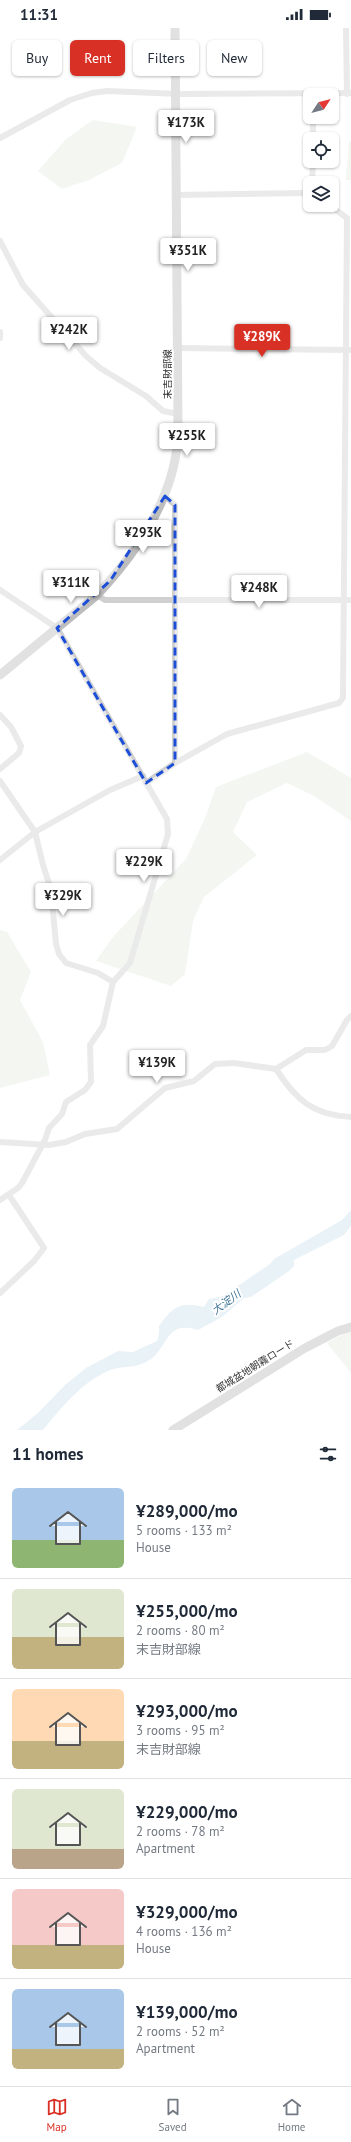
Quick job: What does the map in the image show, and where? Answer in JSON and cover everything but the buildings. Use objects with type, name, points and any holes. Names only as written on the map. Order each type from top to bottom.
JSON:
[{"type":"main road","name":"末吉財部線","points":[[0,675],[97,595],[124,562],[165,496],[178,443],[175,28]]},
{"type":"main road","name":"都城盆地朝霧ロード","points":[[173,1430],[305,1348],[332,1334],[351,1327]]},
{"type":"street","points":[[339,94],[349,94],[346,28]]},
{"type":"street","points":[[0,138],[70,100],[92,93],[107,91],[303,95]]},
{"type":"street","points":[[177,195],[303,193]]},
{"type":"street","points":[[146,783],[175,763],[227,734],[342,700],[348,350],[347,218],[339,212]]},
{"type":"street","points":[[0,241],[23,285],[86,356],[100,368],[146,396],[163,411],[178,414]]},
{"type":"street","points":[[0,332],[0,338]]},
{"type":"street","points":[[178,348],[348,350]]},
{"type":"street","points":[[165,496],[174,505],[175,763]]},
{"type":"street","points":[[0,590],[57,628],[167,819],[168,834],[130,963],[113,982],[103,1026],[90,1045],[91,1082],[85,1090],[66,1102],[62,1114],[48,1128],[42,1144],[22,1183],[9,1195],[0,1200]]},
{"type":"street","points":[[97,595],[105,600],[351,600]]},
{"type":"street","points":[[0,715],[11,726],[21,746],[19,753],[0,769]]},
{"type":"street","points":[[0,860],[35,832],[110,790],[143,776]]},
{"type":"street","points":[[0,781],[35,832],[51,890],[56,944],[59,954],[66,963],[98,972],[113,982]]},
{"type":"street","points":[[0,1142],[49,1145],[66,1142],[85,1134],[117,1129],[165,1088],[194,1081],[215,1064],[234,1063],[276,1069],[306,1050],[325,1050],[332,1046],[347,1020],[351,1016]]},
{"type":"street","points":[[276,1069],[283,1080],[308,1106],[328,1115],[351,1117]]},
{"type":"street","points":[[0,1293],[34,1261],[44,1248],[43,1243],[9,1195]]},
{"type":"highlighted area","points":[[165,496],[175,505],[175,763],[146,783],[57,628],[110,581]]},
{"type":"shaded area","points":[[93,120],[137,127],[122,163],[89,180],[62,189],[38,171],[66,139]]},
{"type":"shaded area","points":[[351,141],[351,180],[346,180],[349,142]]},
{"type":"shaded area","points":[[307,752],[351,778],[351,821],[314,796],[287,783],[247,802],[233,832],[257,855],[204,897],[193,921],[185,974],[171,986],[96,961],[113,937],[186,859],[205,818],[216,787]]},
{"type":"shaded area","points":[[0,930],[7,932],[31,972],[20,1000],[43,1042],[50,1075],[0,1088]]},
{"type":"shaded area","points":[[351,1330],[351,1373],[327,1343]]},
{"type":"water","name":"大淀川","points":[[351,1210],[351,1226],[344,1235],[294,1260],[294,1266],[289,1271],[251,1297],[244,1298],[222,1317],[198,1330],[186,1328],[178,1329],[167,1338],[152,1358],[144,1363],[136,1366],[112,1369],[98,1376],[72,1396],[43,1430],[17,1430],[38,1413],[65,1385],[86,1368],[118,1351],[133,1352],[157,1341],[159,1326],[173,1310],[183,1305],[196,1305],[204,1307],[209,1299],[223,1296],[270,1264],[274,1259],[342,1220]]}]
